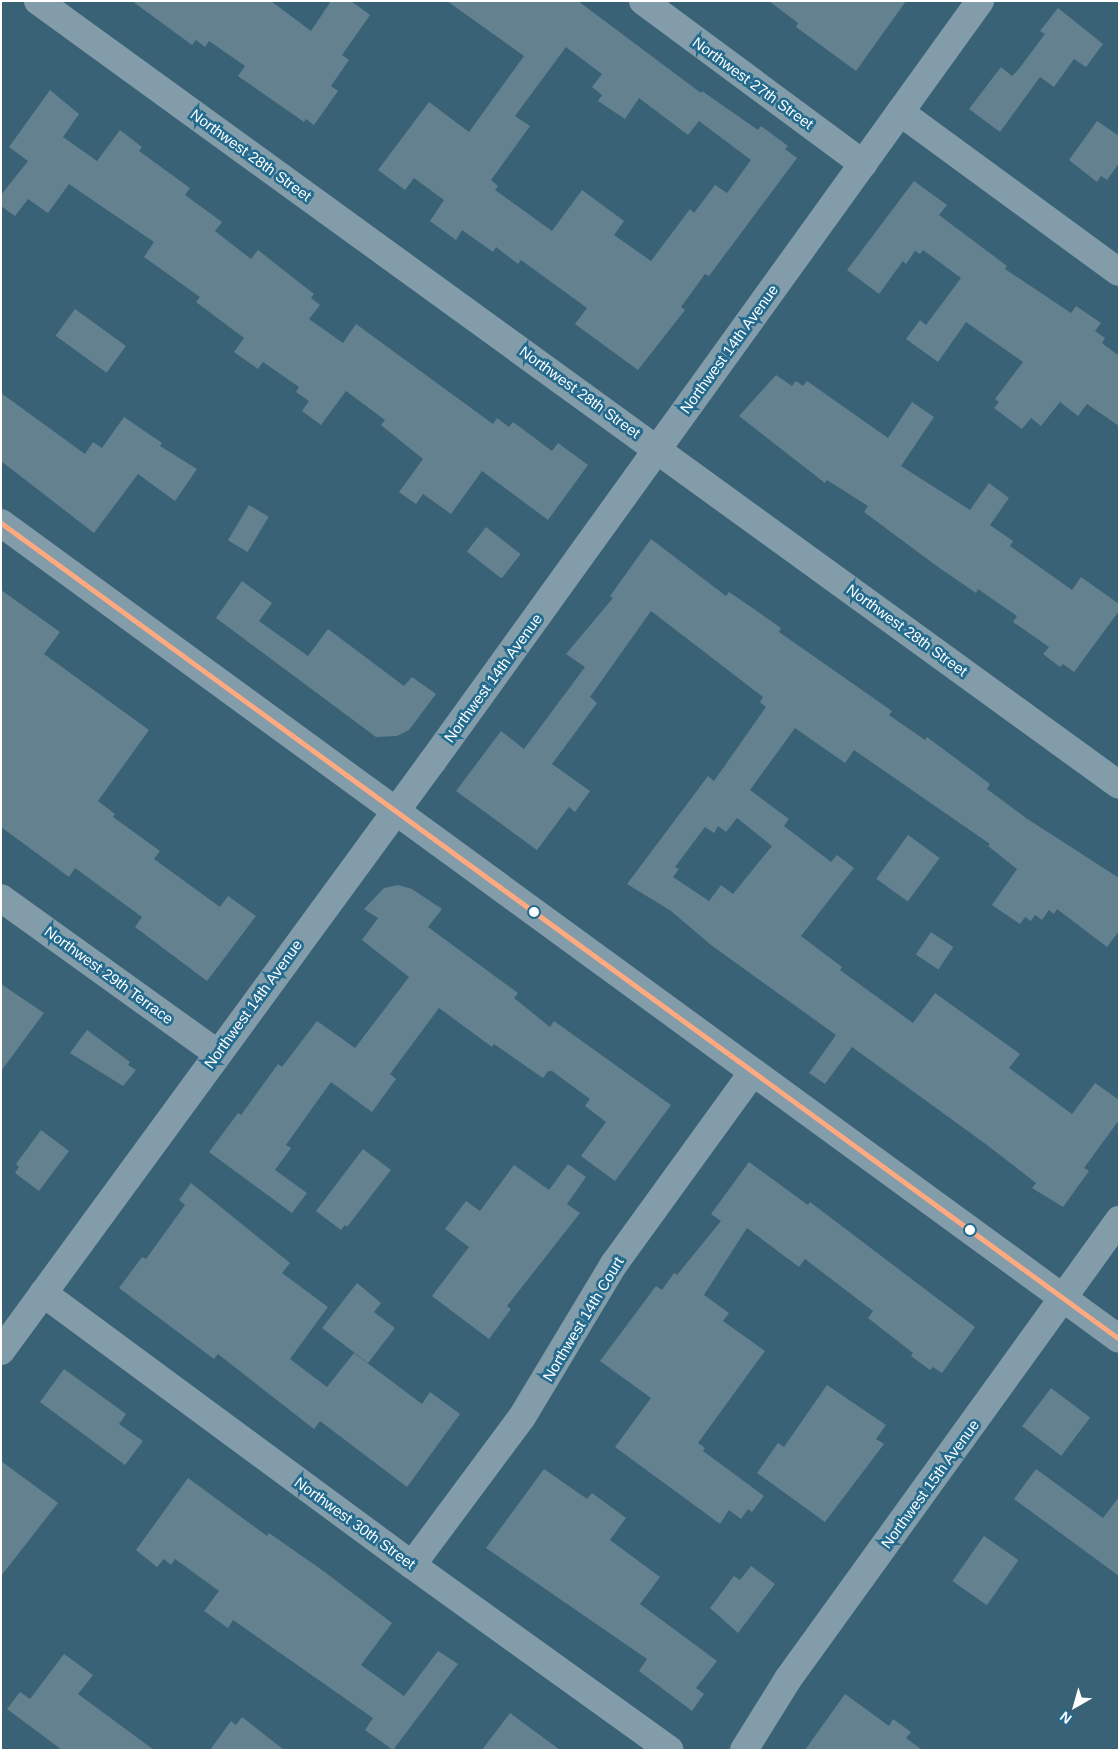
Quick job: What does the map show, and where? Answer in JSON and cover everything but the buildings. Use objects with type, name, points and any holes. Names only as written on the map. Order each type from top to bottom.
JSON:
[{"type":"street","name":"Northwest 28th Street","points":[[38,1],[658,448],[1119,785]]},
{"type":"street","name":"Northwest 27th Street","points":[[642,1],[863,164]]},
{"type":"street","name":"Northwest 14th Avenue","points":[[1,1351],[395,811],[980,1]]},
{"type":"street","points":[[900,112],[1119,272]]},
{"type":"street","points":[[1,523],[1119,1339]]},
{"type":"street","name":"Northwest 29th Terrace","points":[[1,898],[217,1053]]},
{"type":"street","name":"Northwest 14th Court","points":[[412,1565],[522,1417],[614,1264],[753,1072]]},
{"type":"street","name":"Northwest 15th Avenue","points":[[744,1750],[788,1679],[1119,1220]]},
{"type":"street","name":"Northwest 30th Street","points":[[43,1293],[412,1565],[669,1750]]},
{"type":"transit line","points":[[1,523],[1119,1339]]}]
